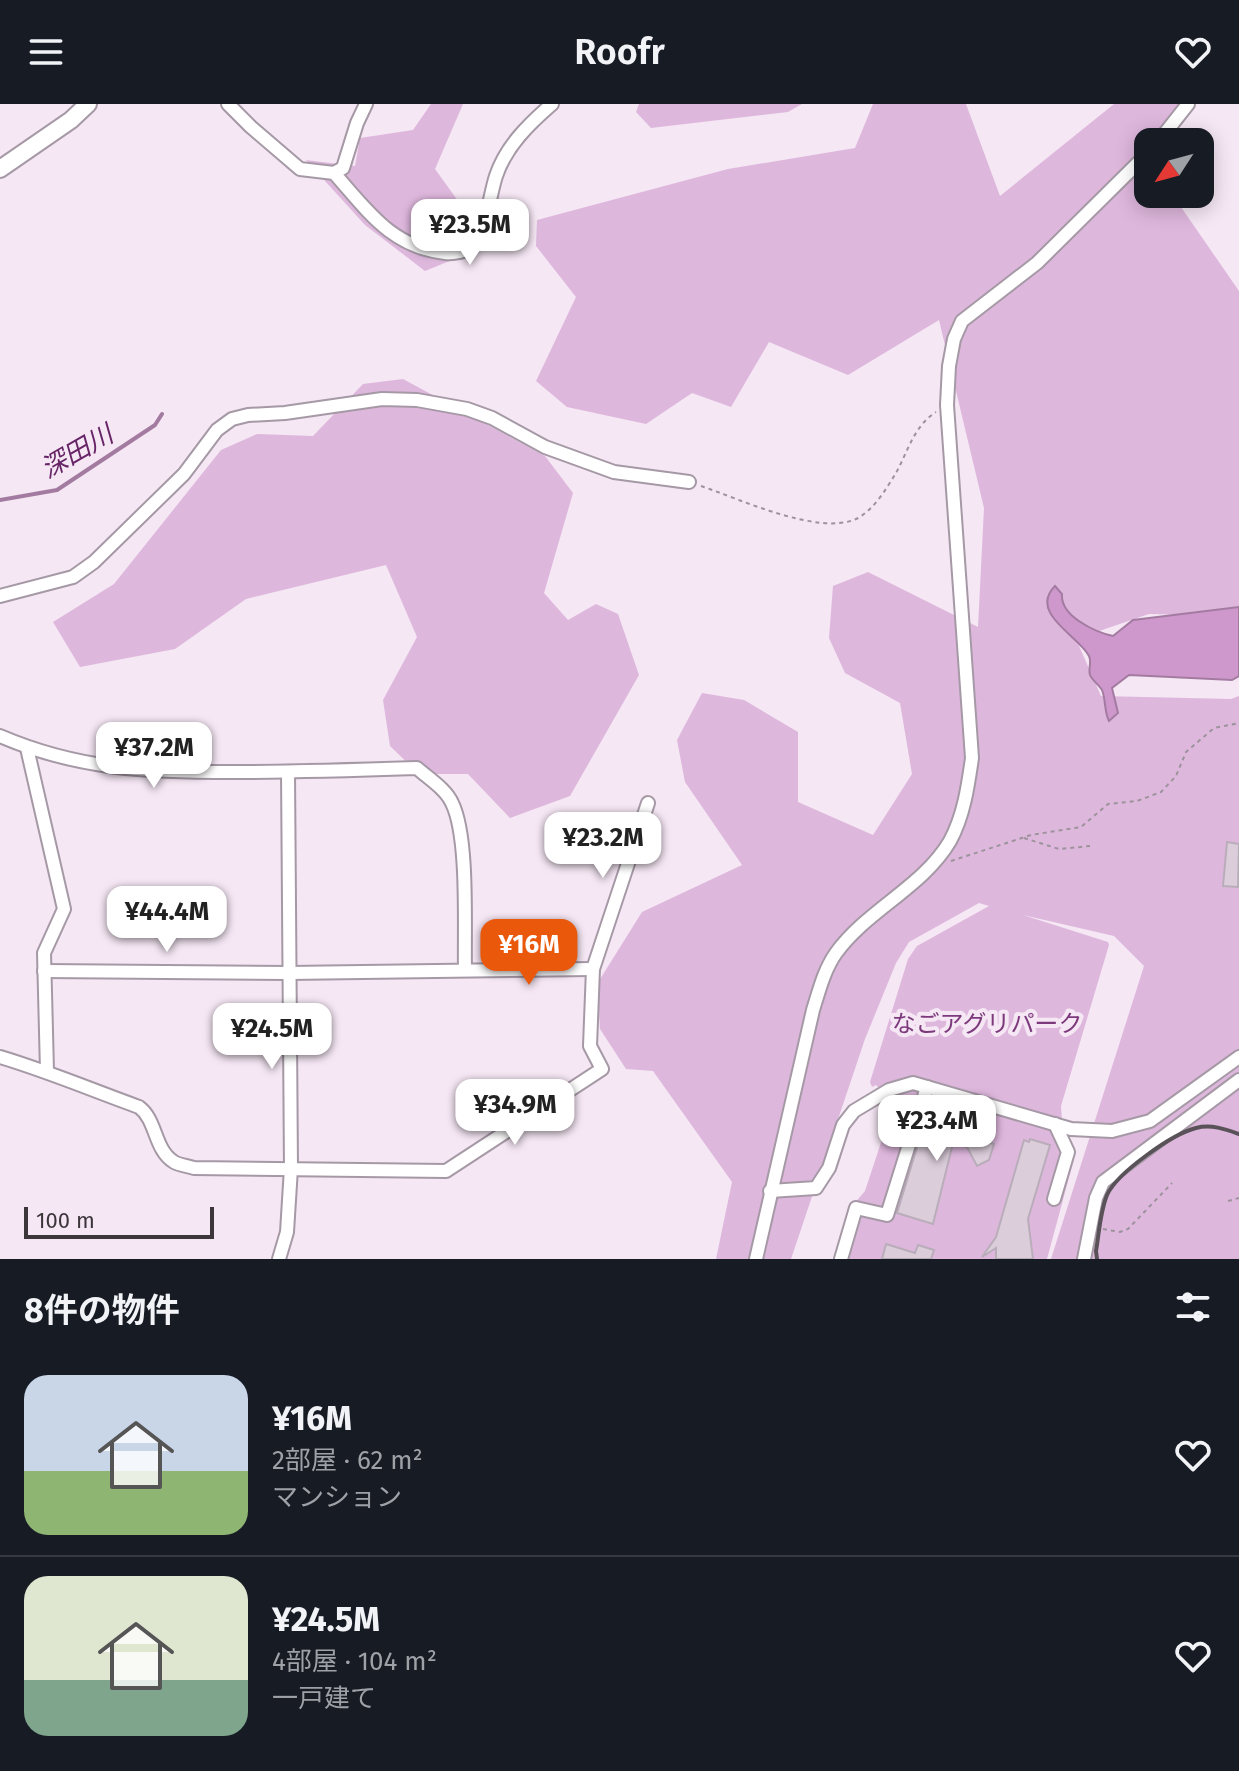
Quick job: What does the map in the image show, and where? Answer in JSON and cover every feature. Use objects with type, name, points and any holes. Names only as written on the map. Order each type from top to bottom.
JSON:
[{"type":"main road","points":[[0,169],[71,120],[88,104]]},
{"type":"street","points":[[228,104],[300,169],[334,173],[343,168],[366,104]]},
{"type":"street","points":[[334,173],[386,231],[401,241],[434,252],[453,254],[473,246],[504,157],[519,136],[552,104]]},
{"type":"street","points":[[1169,128],[1188,104]]},
{"type":"street","points":[[756,1259],[823,977],[834,955],[853,932],[930,866],[950,839],[961,817],[972,758],[947,405],[954,339],[962,321],[1037,263],[1134,167]]},
{"type":"street","points":[[0,596],[73,577],[94,562],[184,474],[217,430],[232,419],[248,415],[285,413],[382,399],[417,400],[467,409],[492,418],[545,447],[614,472],[689,482]]},
{"type":"street","points":[[0,736],[27,748],[78,762],[148,772],[417,768],[452,803],[462,845],[465,970]]},
{"type":"street","points":[[27,748],[64,909],[44,953],[47,1071]]},
{"type":"street","points":[[279,1259],[287,1232],[291,1168],[288,772]]},
{"type":"street","points":[[0,1057],[47,1071],[139,1107],[146,1112],[161,1149],[174,1162],[194,1168],[446,1171],[602,1069],[590,1046],[593,969],[648,803]]},
{"type":"street","points":[[44,971],[289,973],[593,969]]},
{"type":"street","points":[[770,1191],[816,1188],[829,1168],[843,1125],[854,1111],[889,1090],[913,1083],[1071,1129],[1112,1131],[1150,1121],[1239,1057]]},
{"type":"street","points":[[1084,1259],[1096,1198],[1109,1175],[1239,1080]]},
{"type":"street","points":[[841,1259],[856,1208],[887,1215],[927,1087]]},
{"type":"street","points":[[1054,1199],[1068,1152],[1055,1124]]},
{"type":"path","points":[[689,482],[808,522],[839,524],[858,518],[875,503],[926,418],[947,405]]},
{"type":"path","points":[[930,866],[1023,838],[1081,827],[1108,804],[1137,801],[1161,792],[1176,776],[1186,752],[1214,728],[1239,723]]},
{"type":"path","points":[[1023,838],[1059,849],[1090,846]]},
{"type":"path","points":[[1090,1227],[1120,1232],[1128,1229],[1172,1183]]},
{"type":"path","points":[[1228,1201],[1239,1198]]},
{"type":"green space","points":[[431,104],[463,104],[435,169],[466,212],[452,260],[425,271],[365,225],[306,160],[355,166],[360,138],[413,130]]},
{"type":"green space","points":[[639,104],[802,104],[788,112],[651,128],[636,112]]},
{"type":"green space","name":"なごアグリパーク","points":[[873,104],[966,104],[1000,196],[1114,104],[1178,104],[1185,116],[1177,128],[1134,128],[1134,208],[1182,208],[1239,291],[1239,616],[1149,614],[1076,639],[1101,696],[1231,699],[1239,696],[1239,1259],[1051,1259],[1144,966],[1114,936],[1023,915],[1108,942],[1109,945],[1061,1106],[1063,1135],[1074,1159],[1047,1259],[837,1259],[853,1205],[865,1191],[896,1097],[889,1099],[870,1082],[908,959],[917,946],[989,906],[979,903],[909,942],[896,963],[865,1039],[791,1259],[716,1259],[732,1182],[653,1071],[626,1069],[600,1029],[597,984],[642,912],[742,865],[685,782],[677,740],[702,693],[744,700],[798,732],[798,802],[873,835],[912,774],[900,703],[845,673],[829,638],[833,586],[868,572],[978,627],[984,508],[939,320],[848,375],[769,342],[731,407],[692,393],[646,424],[567,407],[536,381],[576,297],[536,246],[537,220],[728,169],[855,148]]},
{"type":"green space","points":[[403,379],[545,456],[573,493],[544,593],[568,620],[596,604],[618,614],[639,675],[570,796],[510,818],[468,774],[419,774],[390,746],[383,700],[417,637],[386,565],[246,599],[175,649],[80,667],[53,622],[114,584],[221,450],[257,434],[313,436],[363,384]]},
{"type":"shaded area","points":[[1055,586],[1073,616],[1088,627],[1113,636],[1133,620],[1239,607],[1239,676],[1232,680],[1129,675],[1112,688],[1118,713],[1109,721],[1102,690],[1090,675],[1089,656],[1051,615],[1048,596]]},
{"type":"building","points":[[1227,842],[1239,844],[1238,887],[1223,886]]},
{"type":"building","points":[[935,1102],[964,1110],[957,1134],[994,1144],[989,1160],[977,1166],[967,1147],[953,1143],[933,1224],[897,1213],[918,1144],[922,1145]]},
{"type":"building","points":[[1030,1139],[1050,1145],[1028,1219],[1033,1259],[996,1259],[996,1248],[982,1257],[996,1237],[1024,1140],[1029,1142]]},
{"type":"building","points":[[886,1244],[915,1253],[918,1245],[934,1250],[931,1259],[882,1259]]},
{"type":"waterway","name":"深田川","points":[[0,500],[57,490],[155,425],[162,414]]},
{"type":"railway","points":[[1097,1259],[1100,1223],[1107,1195],[1133,1166],[1173,1138],[1196,1128],[1213,1127],[1239,1134]]}]
